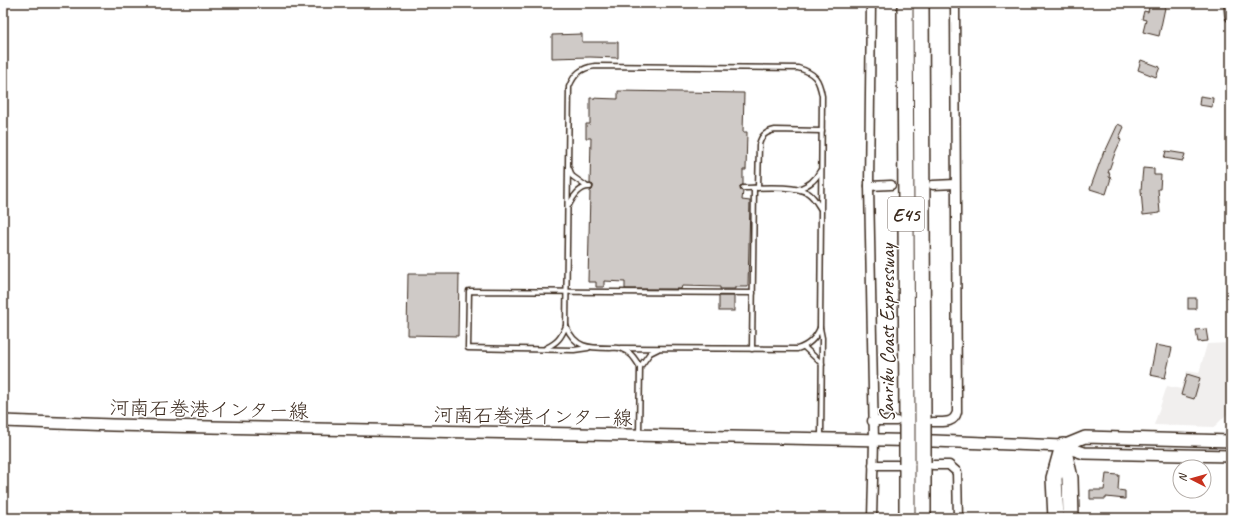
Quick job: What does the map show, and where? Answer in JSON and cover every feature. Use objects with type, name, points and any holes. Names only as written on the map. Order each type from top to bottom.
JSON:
[{"type":"highway","name":"Sanriku Coast Expressway","points":[[905,3],[902,464],[907,518]]},
{"type":"highway","name":"Sanriku Coast Expressway","points":[[921,3],[928,423],[928,464],[923,518]]},
{"type":"highway","points":[[1056,518],[1054,478],[1063,446]]},
{"type":"highway","points":[[1063,446],[1070,478],[1071,518]]},
{"type":"main road","points":[[1230,3],[1231,16]]},
{"type":"main road","name":"河南石巻港インター線","points":[[3,421],[128,426],[934,441],[1063,446]]},
{"type":"main road","points":[[1063,446],[1084,438],[1231,441]]},
{"type":"main road","points":[[1063,446],[1084,453],[1231,456]]},
{"type":"street","points":[[871,3],[870,186],[872,421],[874,441],[872,518]]},
{"type":"street","points":[[928,423],[946,422],[952,420],[956,417],[957,412],[955,3]]},
{"type":"street","points":[[933,185],[956,184]]},
{"type":"street","points":[[870,186],[891,185]]},
{"type":"street","points":[[872,421],[902,423]]},
{"type":"street","points":[[873,465],[902,464]]},
{"type":"street","points":[[928,464],[949,465],[957,472],[958,518]]},
{"type":"lane","points":[[545,349],[556,343],[562,336],[566,326],[569,87],[572,79],[586,67],[603,66],[798,68],[815,76],[820,86],[822,96],[820,328],[822,338],[821,440]]},
{"type":"lane","points":[[752,349],[756,188],[760,139],[769,131],[775,130],[822,131]]},
{"type":"lane","points":[[568,167],[572,176],[588,186],[572,198],[568,208]]},
{"type":"lane","points":[[743,188],[798,189],[809,185],[817,178],[821,169]]},
{"type":"lane","points":[[798,189],[809,194],[816,200],[821,210]]},
{"type":"lane","points":[[753,293],[469,291],[468,348],[574,350],[590,348],[797,349],[811,343],[820,328]]},
{"type":"lane","points":[[566,326],[570,334],[578,343],[590,348]]},
{"type":"lane","points":[[804,347],[822,364]]},
{"type":"lane","points":[[621,348],[630,353],[640,367]]},
{"type":"lane","points":[[639,436],[640,367],[650,353],[658,348]]},
{"type":"shaded area","points":[[1231,343],[1231,410],[1214,427],[1154,425],[1167,386],[1181,389],[1187,371],[1199,373],[1207,344]]},
{"type":"building","points":[[1150,3],[1166,3],[1159,36],[1143,32],[1146,20],[1142,19],[1144,11],[1148,12]]},
{"type":"building","points":[[582,34],[582,42],[618,42],[618,58],[552,58],[552,35]]},
{"type":"building","points":[[1141,60],[1160,67],[1156,77],[1138,70]]},
{"type":"building","points":[[618,91],[744,93],[743,132],[747,132],[746,170],[743,170],[743,185],[740,186],[740,188],[743,191],[742,200],[750,201],[748,287],[720,289],[720,287],[682,286],[681,289],[625,289],[625,282],[604,281],[604,287],[596,287],[596,282],[588,282],[590,191],[593,187],[593,185],[590,184],[591,138],[586,138],[586,124],[590,124],[590,98],[618,99]]},
{"type":"building","points":[[1200,96],[1213,98],[1212,107],[1199,105]]},
{"type":"building","points":[[1118,124],[1124,127],[1119,138],[1121,140],[1108,173],[1110,173],[1109,177],[1111,178],[1106,194],[1090,189],[1104,151],[1105,152]]},
{"type":"building","points":[[1166,151],[1185,154],[1183,161],[1164,158]]},
{"type":"building","points":[[1143,168],[1154,169],[1154,175],[1161,175],[1160,189],[1158,189],[1160,213],[1143,215],[1141,190]]},
{"type":"building","points":[[408,274],[459,274],[458,336],[407,335]]},
{"type":"building","points":[[719,296],[734,296],[734,311],[719,311]]},
{"type":"building","points":[[1188,298],[1196,298],[1196,309],[1188,309]]},
{"type":"building","points":[[1206,329],[1208,341],[1198,342],[1196,330]]},
{"type":"building","points":[[1156,345],[1172,348],[1165,378],[1150,375]]},
{"type":"building","points":[[1187,374],[1200,378],[1194,399],[1181,395]]},
{"type":"building","points":[[1106,474],[1119,475],[1118,490],[1125,491],[1125,499],[1106,497],[1106,499],[1090,499],[1090,490],[1104,490]]}]
